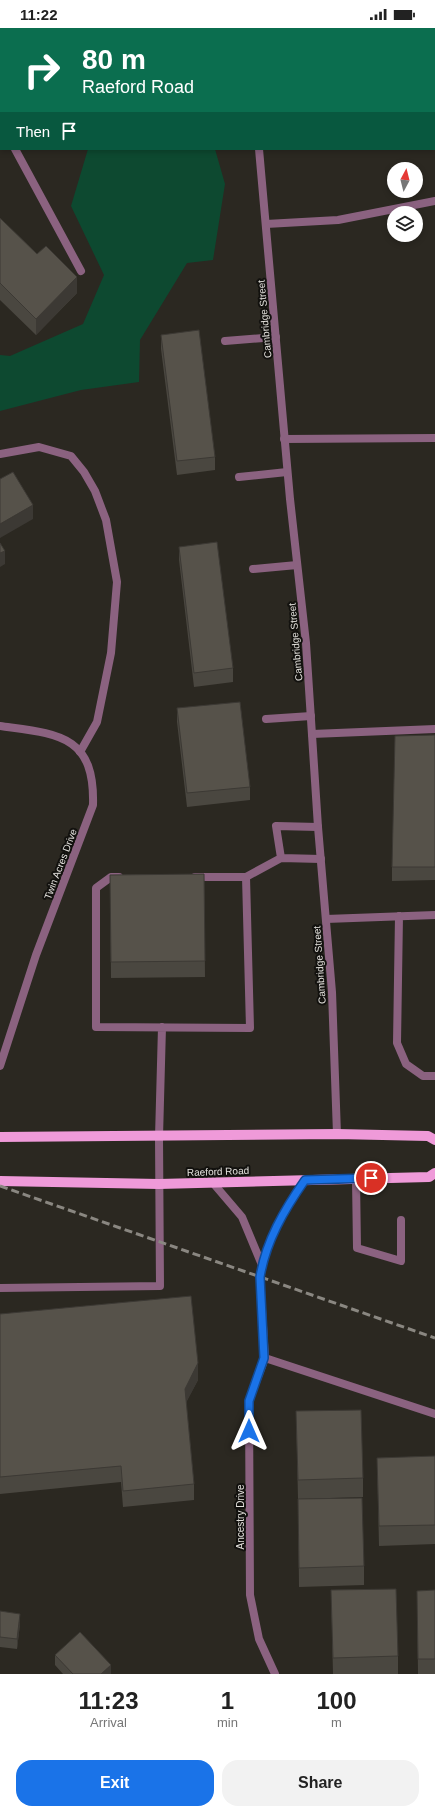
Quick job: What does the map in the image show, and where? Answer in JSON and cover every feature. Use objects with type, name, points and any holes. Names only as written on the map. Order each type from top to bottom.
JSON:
[{"type":"main road","points":[[0,1137],[159,1137],[337,1134],[428,1136],[435,1140]]},
{"type":"main road","name":"Raeford Road","points":[[0,1180],[159,1184],[429,1177],[435,1173]]},
{"type":"street","points":[[16,150],[81,271]]},
{"type":"street","name":"Cambridge Street","points":[[259,150],[284,439],[306,643],[318,827],[332,992],[337,1134]]},
{"type":"street","points":[[266,224],[338,220],[435,201]]},
{"type":"street","points":[[224,341],[276,337]]},
{"type":"street","points":[[284,439],[435,438]]},
{"type":"street","points":[[0,454],[39,447],[72,456],[84,472],[95,491],[106,520],[116,582],[111,653],[97,722],[80,752]]},
{"type":"street","points":[[240,477],[288,472]]},
{"type":"street","points":[[254,569],[297,565]]},
{"type":"street","points":[[266,719],[311,716]]},
{"type":"street","name":"Twin Acres Drive","points":[[0,726],[49,733],[64,738],[76,747],[86,760],[92,775],[93,805],[36,956],[0,1066]]},
{"type":"street","points":[[312,734],[435,729]]},
{"type":"street","points":[[281,858],[276,826],[318,827]]},
{"type":"street","points":[[182,877],[246,877],[281,858],[321,859]]},
{"type":"street","points":[[127,878],[111,878],[96,888],[96,1027],[162,1026],[250,1028],[246,877]]},
{"type":"street","points":[[326,919],[435,915]]},
{"type":"street","points":[[399,916],[397,1043],[406,1064],[423,1076],[435,1076]]},
{"type":"street","points":[[0,1288],[160,1286],[159,1137],[162,1026]]},
{"type":"street","points":[[356,1179],[357,1248],[401,1261],[401,1220]]},
{"type":"street","name":"Ancestry Drive","points":[[275,1674],[259,1639],[250,1595],[249,1401],[264,1358],[260,1277],[262,1265],[276,1227],[288,1204],[305,1180]]},
{"type":"street","name":"Ancestry Drive","points":[[213,1183],[242,1217],[262,1265]]},
{"type":"street","points":[[264,1358],[435,1414]]},
{"type":"green space","points":[[88,150],[215,150],[225,184],[213,260],[187,263],[140,340],[139,382],[81,390],[0,411],[0,355],[10,356],[83,324],[104,275],[71,206]]},
{"type":"building","points":[[0,218],[37,254],[46,246],[77,277],[36,319],[0,283]]},
{"type":"building","points":[[199,330],[215,457],[177,461],[161,335]]},
{"type":"building","points":[[13,472],[33,505],[0,524],[0,479]]},
{"type":"building","points":[[217,542],[233,668],[194,673],[179,547]]},
{"type":"building","points":[[0,543],[5,551],[0,553]]},
{"type":"building","points":[[240,702],[250,787],[187,793],[177,708]]},
{"type":"building","points":[[435,735],[435,867],[392,867],[395,736]]},
{"type":"building","points":[[204,874],[205,961],[111,962],[110,875]]},
{"type":"building","points":[[191,1296],[198,1363],[185,1389],[194,1484],[123,1491],[121,1466],[0,1477],[0,1314]]},
{"type":"building","points":[[361,1410],[363,1478],[298,1480],[296,1411]]},
{"type":"building","points":[[435,1456],[435,1525],[379,1526],[377,1458]]},
{"type":"building","points":[[362,1498],[364,1566],[299,1568],[298,1499]]},
{"type":"building","points":[[396,1589],[398,1656],[333,1658],[331,1590]]},
{"type":"building","points":[[435,1590],[435,1659],[418,1659],[417,1591]]},
{"type":"building","points":[[0,1611],[20,1614],[17,1639],[0,1637]]},
{"type":"building","points":[[80,1632],[111,1665],[101,1674],[73,1674],[55,1655]]},
{"type":"railway","points":[[0,1186],[435,1338]]},
{"type":"route","points":[[249,1431],[249,1401],[264,1358],[260,1277],[262,1265],[276,1227],[288,1204],[305,1180],[371,1178]]}]
